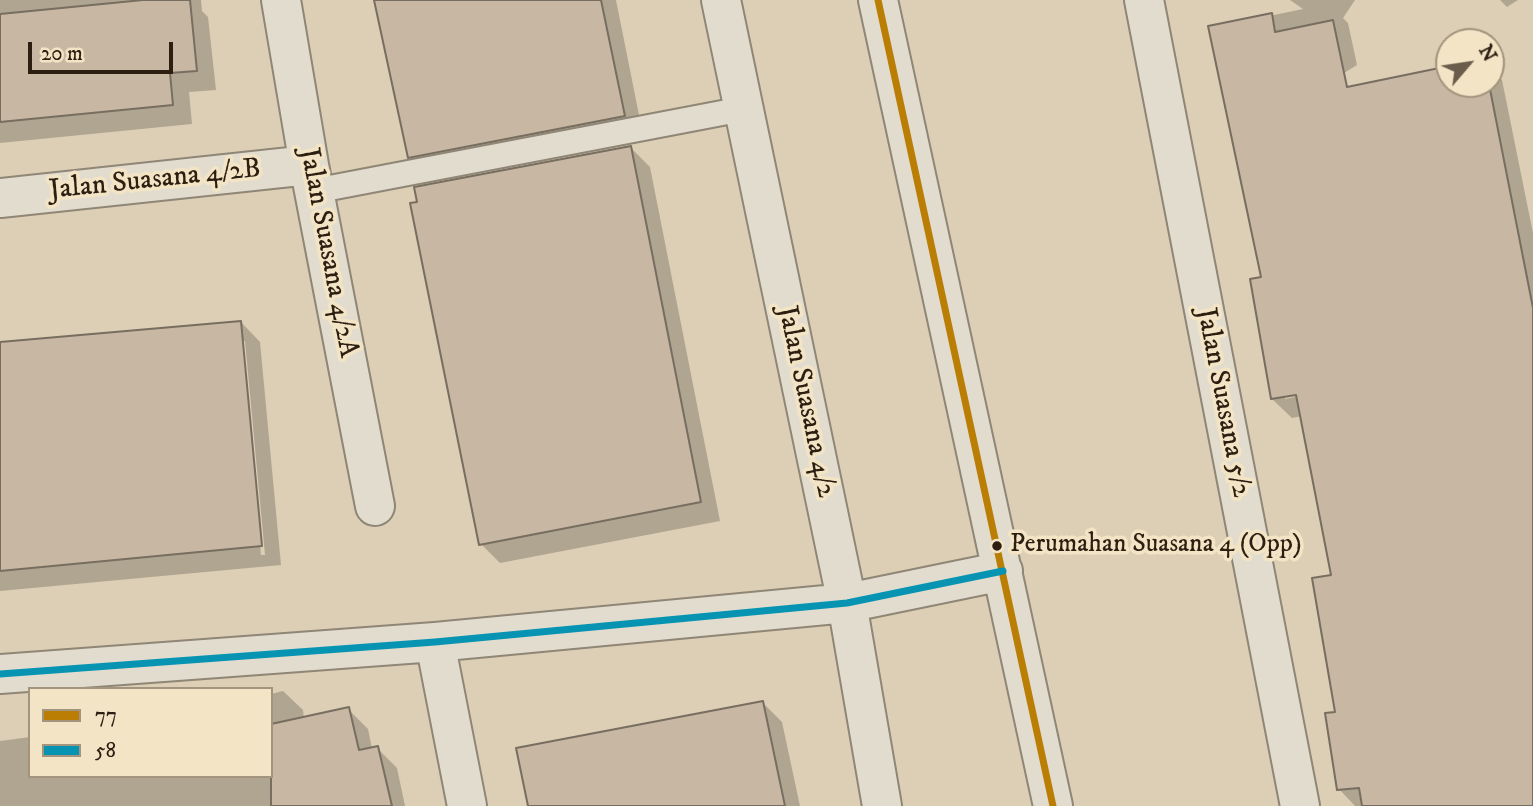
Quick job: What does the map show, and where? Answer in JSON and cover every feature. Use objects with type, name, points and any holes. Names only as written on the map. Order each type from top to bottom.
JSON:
[{"type":"street","name":"Jalan Suasana 4/2A","points":[[281,0],[375,506]]},
{"type":"street","name":"Jalan Suasana 4/2","points":[[721,0],[847,603],[882,806]]},
{"type":"street","points":[[878,0],[1053,806]]},
{"type":"street","name":"Jalan Suasana 5/2","points":[[1144,0],[1300,806]]},
{"type":"street","name":"Jalan Suasana 4/2B","points":[[0,198],[312,178]]},
{"type":"street","points":[[0,674],[435,642],[847,603],[1003,571]]},
{"type":"street","points":[[435,642],[467,806]]},
{"type":"lane","points":[[312,178],[743,108]]},
{"type":"building","points":[[143,0],[190,0],[197,71],[170,73],[173,105],[0,122],[0,14]]},
{"type":"building","points":[[374,0],[601,0],[625,116],[408,158]]},
{"type":"building","points":[[1272,13],[1275,32],[1333,20],[1347,87],[1435,69],[1435,98],[1492,98],[1533,308],[1533,806],[1362,806],[1359,788],[1337,790],[1325,713],[1335,712],[1312,578],[1331,575],[1296,395],[1271,399],[1250,279],[1261,277],[1208,26]]},
{"type":"building","points":[[631,146],[701,502],[479,545],[410,203],[417,202],[414,187]]},
{"type":"building","points":[[241,321],[262,546],[0,571],[0,342]]},
{"type":"building","points":[[763,701],[785,806],[528,806],[516,748]]},
{"type":"building","points":[[349,707],[359,750],[378,746],[392,806],[271,806],[273,724]]},
{"type":"transit line","name":"77","points":[[878,0],[1053,806]]},
{"type":"transit line","name":"58","points":[[0,674],[435,642],[847,603],[1003,571]]},
{"type":"place","name":"Perumahan Suasana 4 (Opp)","points":[[997,546]]}]
